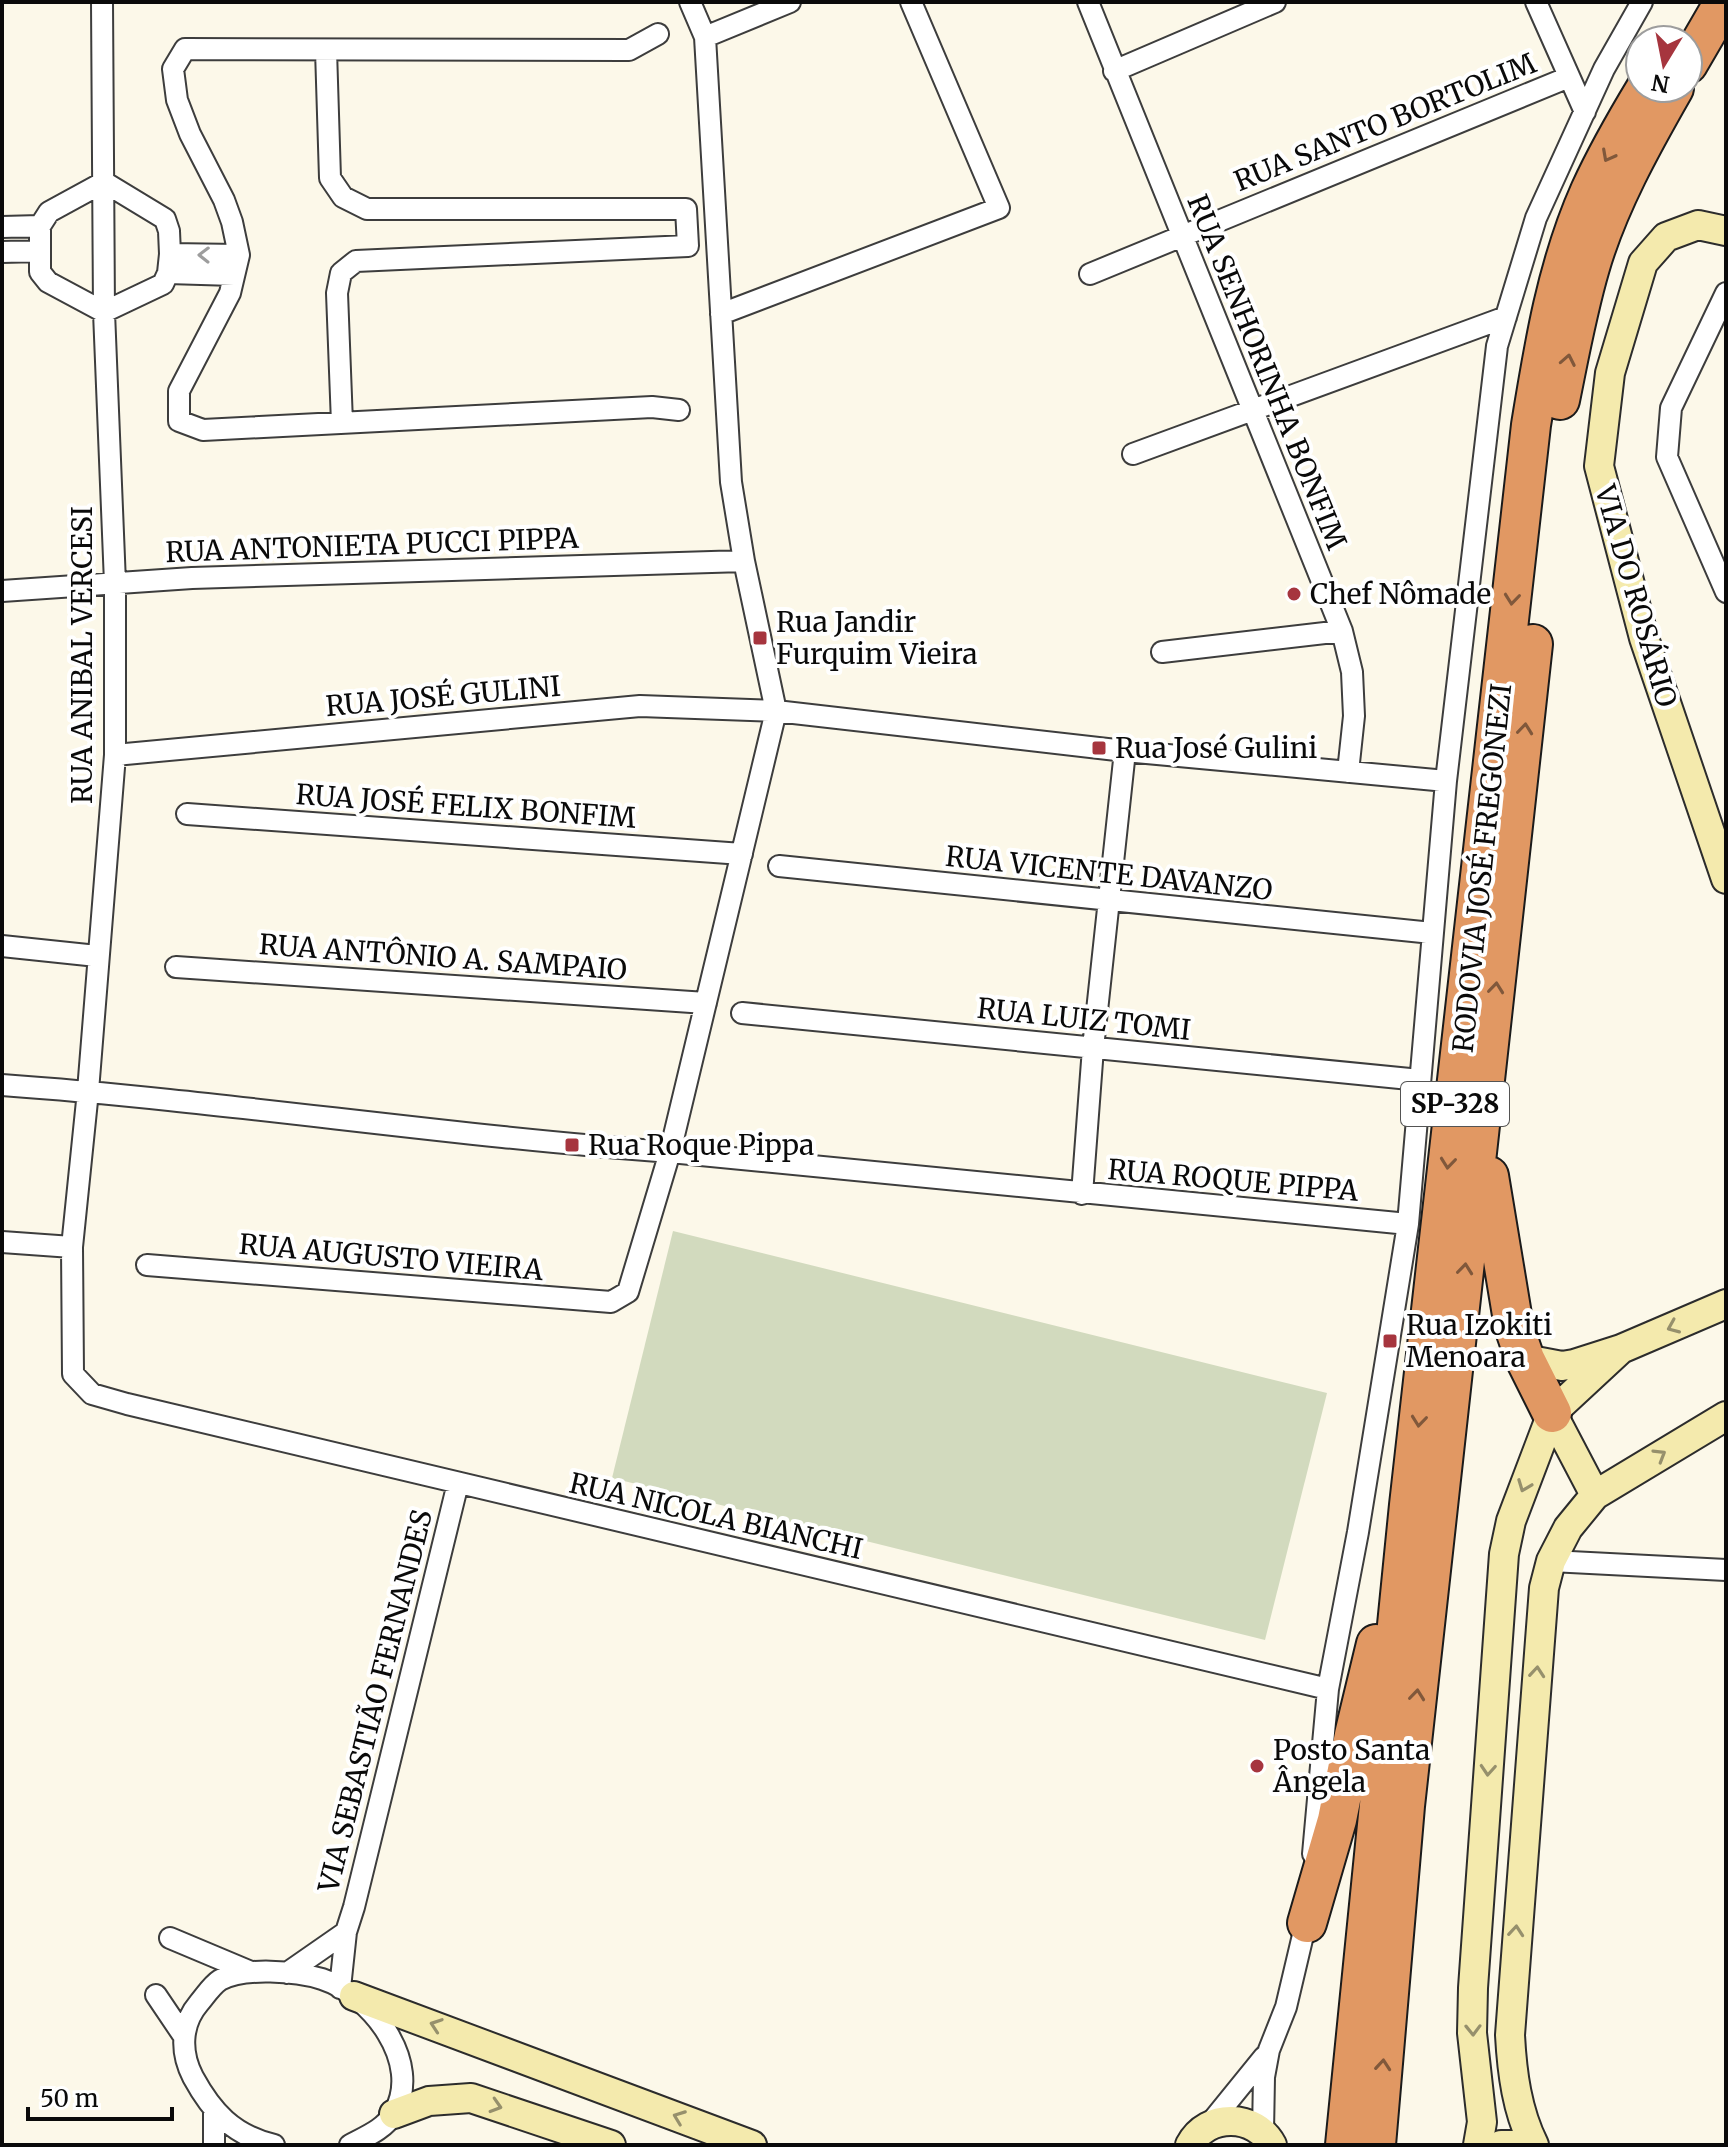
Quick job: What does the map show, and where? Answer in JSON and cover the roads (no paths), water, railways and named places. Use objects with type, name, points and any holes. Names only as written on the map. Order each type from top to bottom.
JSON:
[{"type":"highway","points":[[1684,24],[1697,2]]},
{"type":"highway","points":[[1704,36],[1724,2]]},
{"type":"highway","name":"RODOVIA JOSÉ FREGONEZI","points":[[1361,2144],[1409,1505],[1531,425],[1546,333],[1565,259],[1590,192],[1637,104]]},
{"type":"highway","name":"RODOVIA JOSÉ FREGONEZI","points":[[1361,2144],[1405,1806],[1524,736],[1554,427],[1591,265],[1623,186],[1665,104]]},
{"type":"highway","points":[[1487,1065],[1489,1190],[1514,1327],[1525,1359],[1552,1413]]},
{"type":"highway","points":[[1307,1923],[1337,1820],[1409,1505]]},
{"type":"street","name":"RUA ANIBAL VERCESI","points":[[92,1394],[73,1374],[72,1247],[115,755],[115,583],[104,312],[102,2]]},
{"type":"street","points":[[670,1152],[776,711],[744,561],[731,482],[705,37],[690,2]]},
{"type":"street","points":[[705,37],[790,2]]},
{"type":"street","points":[[721,314],[999,208],[911,2]]},
{"type":"street","name":"RUA SENHORINHA BONFIM","points":[[1088,2],[1342,631],[1353,687],[1354,716],[1348,772]]},
{"type":"street","points":[[1114,71],[1275,2]]},
{"type":"street","points":[[1536,2],[1585,112]]},
{"type":"street","points":[[1270,2140],[1264,2077],[1269,2050],[1286,2007],[1307,1923],[1328,1689],[1358,1532],[1408,1224],[1446,781],[1497,346],[1536,218],[1604,69],[1642,2]]},
{"type":"street","points":[[658,34],[629,50],[185,49],[173,69],[177,100],[232,222],[236,265],[230,293],[179,391],[179,421],[203,430],[652,407],[679,410]]},
{"type":"street","points":[[326,50],[330,178],[343,197],[367,209],[686,209],[688,246],[356,261],[341,273],[337,293],[342,423]]},
{"type":"street","name":"RUA SANTO BORTOLIM","points":[[1090,274],[1569,77]]},
{"type":"street","points":[[104,182],[165,219],[169,231],[169,264],[163,284],[104,312],[48,282],[40,272],[40,226],[49,212],[104,182]]},
{"type":"street","name":"VIA DO ROSÁRIO","points":[[1726,231],[1698,225],[1666,237],[1643,263],[1610,373],[1599,466],[1644,638],[1726,879]]},
{"type":"street","points":[[2,227],[40,226]]},
{"type":"street","points":[[2,252],[40,251]]},
{"type":"street","points":[[169,264],[236,265]]},
{"type":"street","points":[[1726,293],[1671,408],[1667,457],[1726,592]]},
{"type":"street","points":[[1133,454],[1506,317]]},
{"type":"street","name":"RUA ANTONIETA PUCCI PIPPA","points":[[2,591],[208,578],[744,561]]},
{"type":"street","points":[[1162,652],[1342,631]]},
{"type":"street","name":"RUA JOSÉ GULINI","points":[[115,755],[640,706],[776,711],[1125,751],[1446,781]]},
{"type":"street","points":[[1082,1194],[1107,902],[1125,751]]},
{"type":"street","name":"RUA JOSÉ FELIX BONFIM","points":[[187,814],[742,854]]},
{"type":"street","name":"RUA VICENTE DAVANZO","points":[[779,866],[1432,933]]},
{"type":"street","points":[[2,946],[97,956]]},
{"type":"street","name":"RUA ANTÔNIO A. SAMPAIO","points":[[176,967],[706,1003]]},
{"type":"street","name":"RUA LUIZ TOMI","points":[[742,1013],[1420,1080]]},
{"type":"street","name":"RUA ROQUE PIPPA","points":[[2,1085],[88,1091],[572,1145],[1408,1224]]},
{"type":"street","name":"RUA AUGUSTO VIEIRA","points":[[147,1265],[611,1302],[628,1292],[670,1152]]},
{"type":"street","points":[[2,1242],[72,1247]]},
{"type":"street","points":[[1525,1359],[1562,1366],[1621,1349],[1726,1304]]},
{"type":"street","points":[[1478,2145],[1482,2122],[1472,2033],[1473,1988],[1500,1585],[1511,1521],[1552,1413],[1621,1349]]},
{"type":"street","name":"RUA NICOLA BIANCHI","points":[[92,1394],[1328,1689]]},
{"type":"street","points":[[1552,1413],[1595,1495]]},
{"type":"street","points":[[1534,2145],[1523,2124],[1512,2069],[1511,2000],[1544,1588],[1551,1561],[1568,1528],[1595,1495],[1726,1416]]},
{"type":"street","name":"VIA SEBASTIÃO FERNANDES","points":[[347,1992],[346,1932],[458,1483]]},
{"type":"street","points":[[1551,1561],[1726,1570]]},
{"type":"street","name":"VIA SEBASTIÃO FERNANDES","points":[[287,1973],[346,1932]]},
{"type":"street","points":[[170,1938],[251,1972]]},
{"type":"street","points":[[183,2035],[189,2015],[219,1981],[251,1972],[287,1973],[323,1979],[347,1992],[752,2145]]},
{"type":"street","points":[[347,1992],[388,2032],[401,2059],[402,2090],[394,2114]]},
{"type":"street","points":[[156,1995],[183,2035],[189,2069],[214,2113],[264,2144]]},
{"type":"street","points":[[1193,2139],[1269,2050]]},
{"type":"street","points":[[350,2145],[378,2130],[394,2114],[429,2101],[471,2098],[611,2145]]},
{"type":"street","points":[[214,2113],[214,2145]]},
{"type":"street","points":[[1193,2139],[1226,2120],[1246,2122],[1270,2140]]},
{"type":"street","points":[[1501,2145],[1524,2145]]},
{"type":"place","name":"Chef Nômade","points":[[1294,594]]},
{"type":"place","name":"Rua Jandir Furquim Vieira","points":[[760,638]]},
{"type":"place","name":"Rua José Gulini","points":[[1099,748]]},
{"type":"place","name":"Rua Roque Pippa","points":[[572,1145]]},
{"type":"place","name":"Rua Izokiti Menoara","points":[[1390,1341]]},
{"type":"place","name":"Posto Santa Ângela","points":[[1257,1766]]}]
